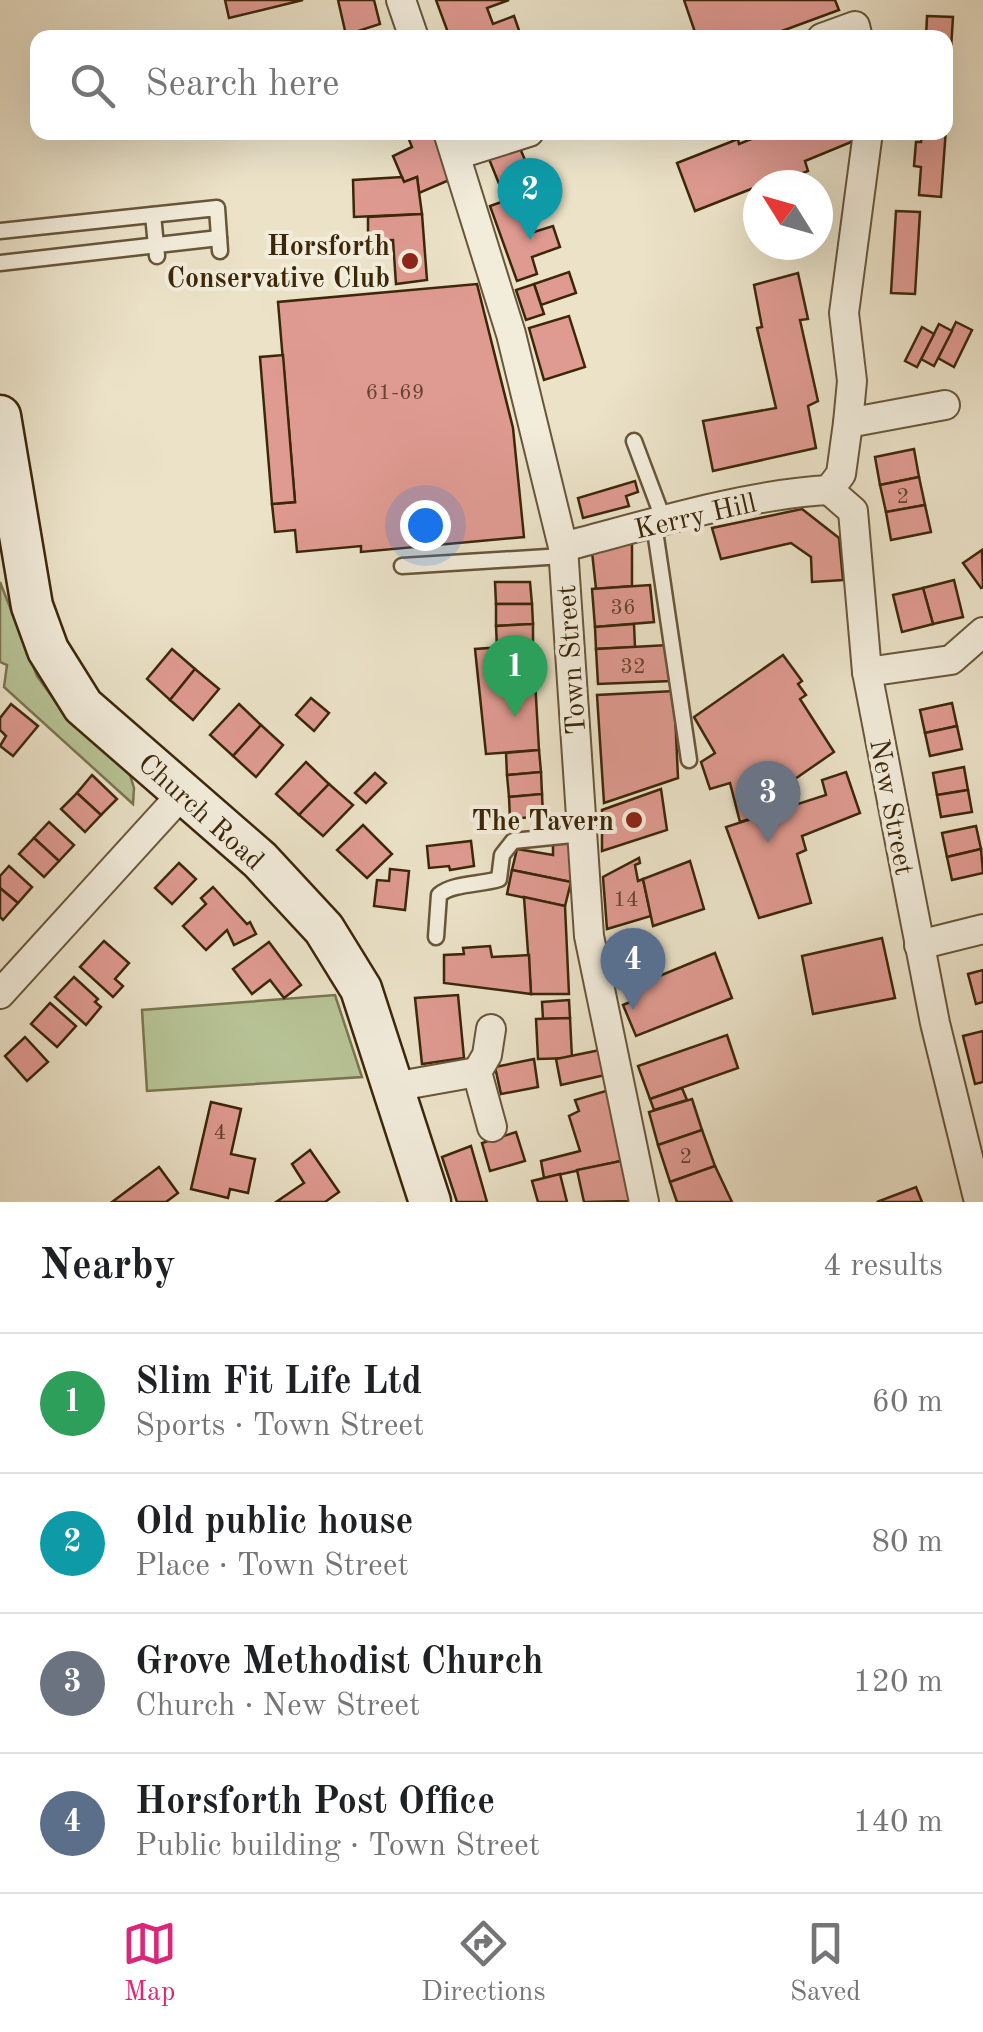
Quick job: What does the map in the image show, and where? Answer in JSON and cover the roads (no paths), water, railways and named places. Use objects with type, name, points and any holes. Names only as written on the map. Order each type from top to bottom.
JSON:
[{"type":"street","points":[[401,0],[411,30]]},
{"type":"street","points":[[452,144],[478,140]]},
{"type":"street","points":[[828,490],[841,474],[848,423],[852,381],[844,312],[867,140]]},
{"type":"street","name":"Town Street","points":[[452,144],[511,334],[563,552],[588,936],[644,1200]]},
{"type":"street","points":[[848,423],[945,405]]},
{"type":"street","name":"Church Road","points":[[0,416],[32,606],[48,650],[83,706],[260,860],[324,929],[362,989],[430,1202]]},
{"type":"street","name":"Kerry Hill","points":[[563,552],[659,523],[805,491],[828,490]]},
{"type":"street","name":"New Street","points":[[828,490],[852,510],[867,672],[935,1023],[980,1202]]},
{"type":"street","points":[[867,672],[951,660],[983,632]]},
{"type":"street","points":[[0,994],[183,793]]},
{"type":"street","points":[[920,944],[983,929]]},
{"type":"street","points":[[491,1028],[487,1055],[477,1072],[492,1128]]},
{"type":"street","points":[[393,1088],[477,1072]]},
{"type":"lane","points":[[0,231],[217,208],[220,244],[0,263]]},
{"type":"lane","points":[[152,215],[156,251]]},
{"type":"lane","points":[[634,441],[659,523],[689,760]]},
{"type":"lane","points":[[402,566],[563,552]]},
{"type":"lane","points":[[436,937],[438,895],[446,888],[480,886],[498,879],[502,855],[513,841],[582,834]]},
{"type":"place","name":"Old public house","points":[[530,240]]},
{"type":"place","name":"Horsforth Conservative Club","points":[[410,261]]},
{"type":"place","name":"Slim Fit Life Ltd","points":[[515,717]]},
{"type":"place","name":"The Tavern","points":[[634,820]]},
{"type":"place","name":"Grove Methodist Church","points":[[768,843]]},
{"type":"place","name":"Horsforth Post Office","points":[[633,1010]]}]
